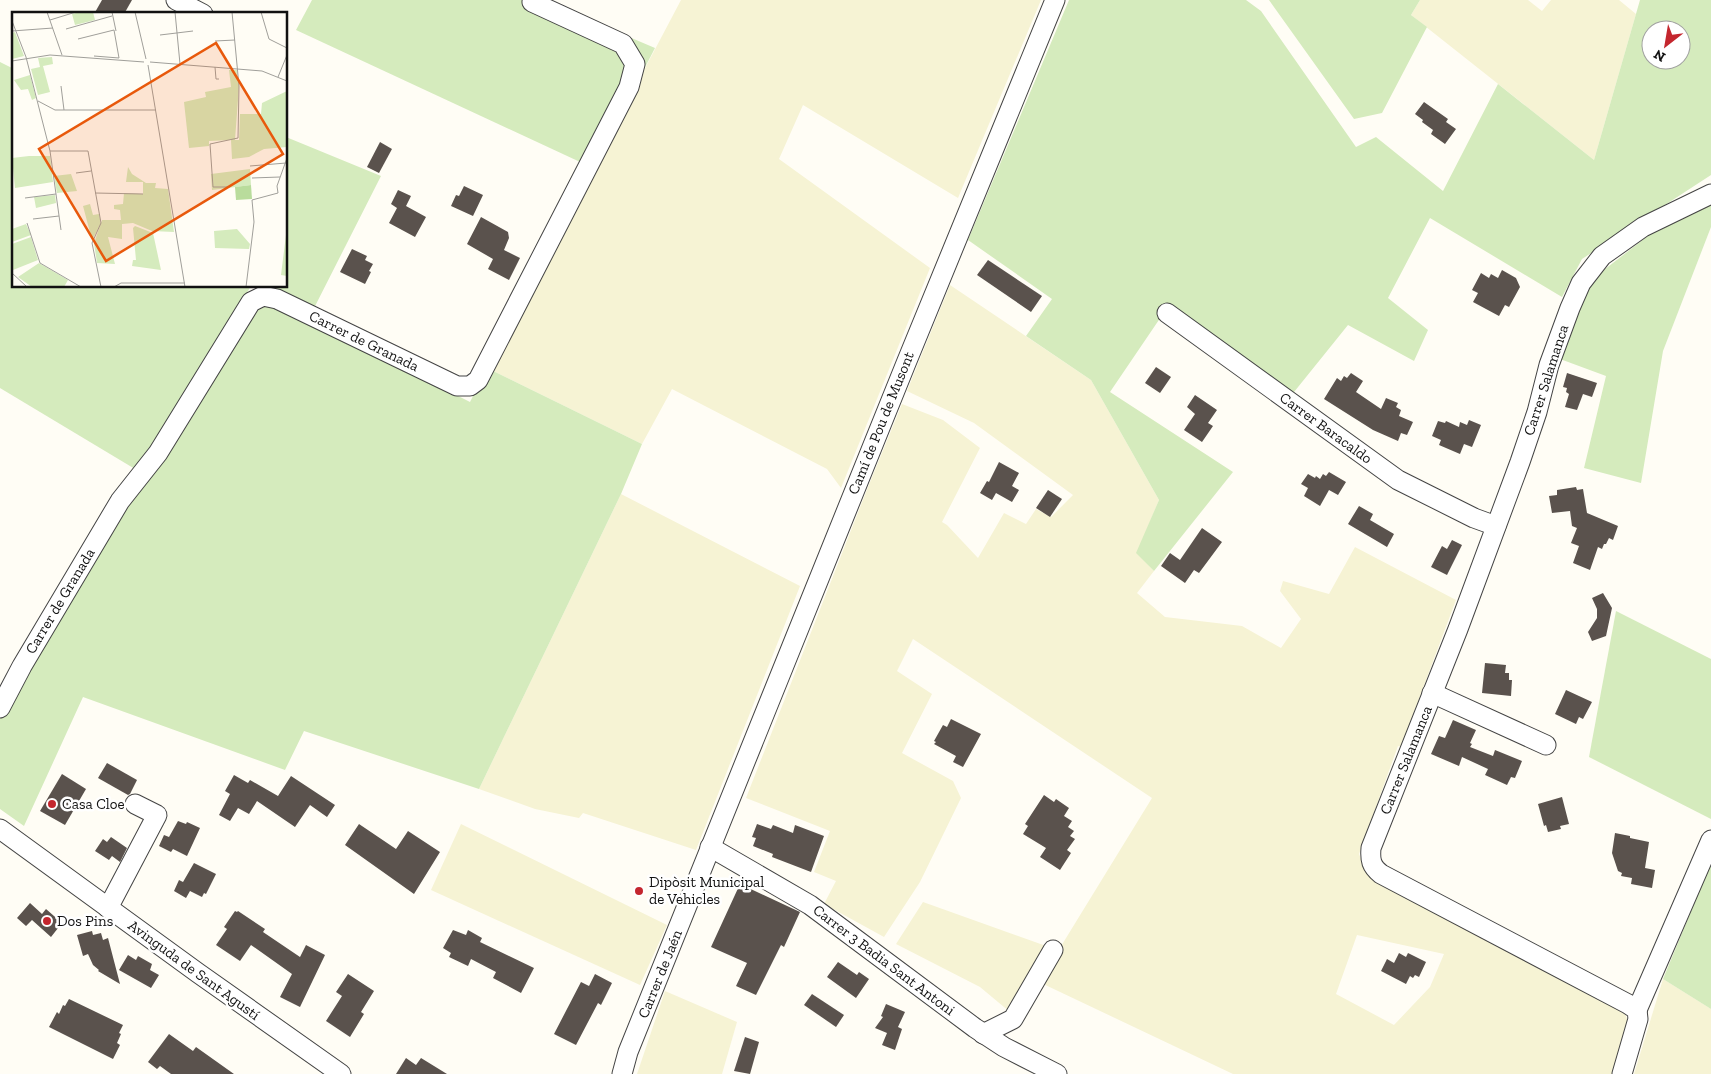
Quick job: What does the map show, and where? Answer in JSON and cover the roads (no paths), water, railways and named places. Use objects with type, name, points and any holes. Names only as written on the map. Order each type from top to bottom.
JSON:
[{"type":"street","points":[[176,0],[199,12]]},
{"type":"street","name":"Camí de Pou de Musont","points":[[703,855],[1056,0]]},
{"type":"street","name":"Carrer de Granada","points":[[0,708],[22,666],[120,501],[158,453],[251,302],[263,296],[277,299],[457,386],[470,386],[478,380],[629,87],[635,64],[622,44],[532,2]]},
{"type":"street","name":"Carrer Salamanca","points":[[1637,1010],[1381,874],[1374,868],[1370,859],[1371,848],[1520,462],[1549,364],[1581,283],[1602,256],[1643,227],[1711,194]]},
{"type":"street","name":"Carrer Baracaldo","points":[[1166,312],[1398,480],[1474,518],[1496,526]]},
{"type":"street","points":[[1432,693],[1546,745]]},
{"type":"street","points":[[108,908],[156,815],[135,804]]},
{"type":"street","name":"Avinguda de Sant Agustí","points":[[0,829],[341,1074]]},
{"type":"street","points":[[1622,1074],[1638,1019],[1637,1010],[1711,840]]},
{"type":"street","name":"Carrer 3 Badia Sant Antoni","points":[[703,855],[810,905],[983,1034],[1004,1048],[1057,1074]]},
{"type":"street","name":"Carrer de Jaén","points":[[622,1074],[628,1052],[703,855]]},
{"type":"street","points":[[983,1034],[1013,1019],[1053,950]]},
{"type":"place","name":"Casa Cloe","points":[[52,804]]},
{"type":"place","name":"Dipòsit Municipal de Vehicles","points":[[639,891]]},
{"type":"place","name":"Dos Pins","points":[[47,921]]}]
